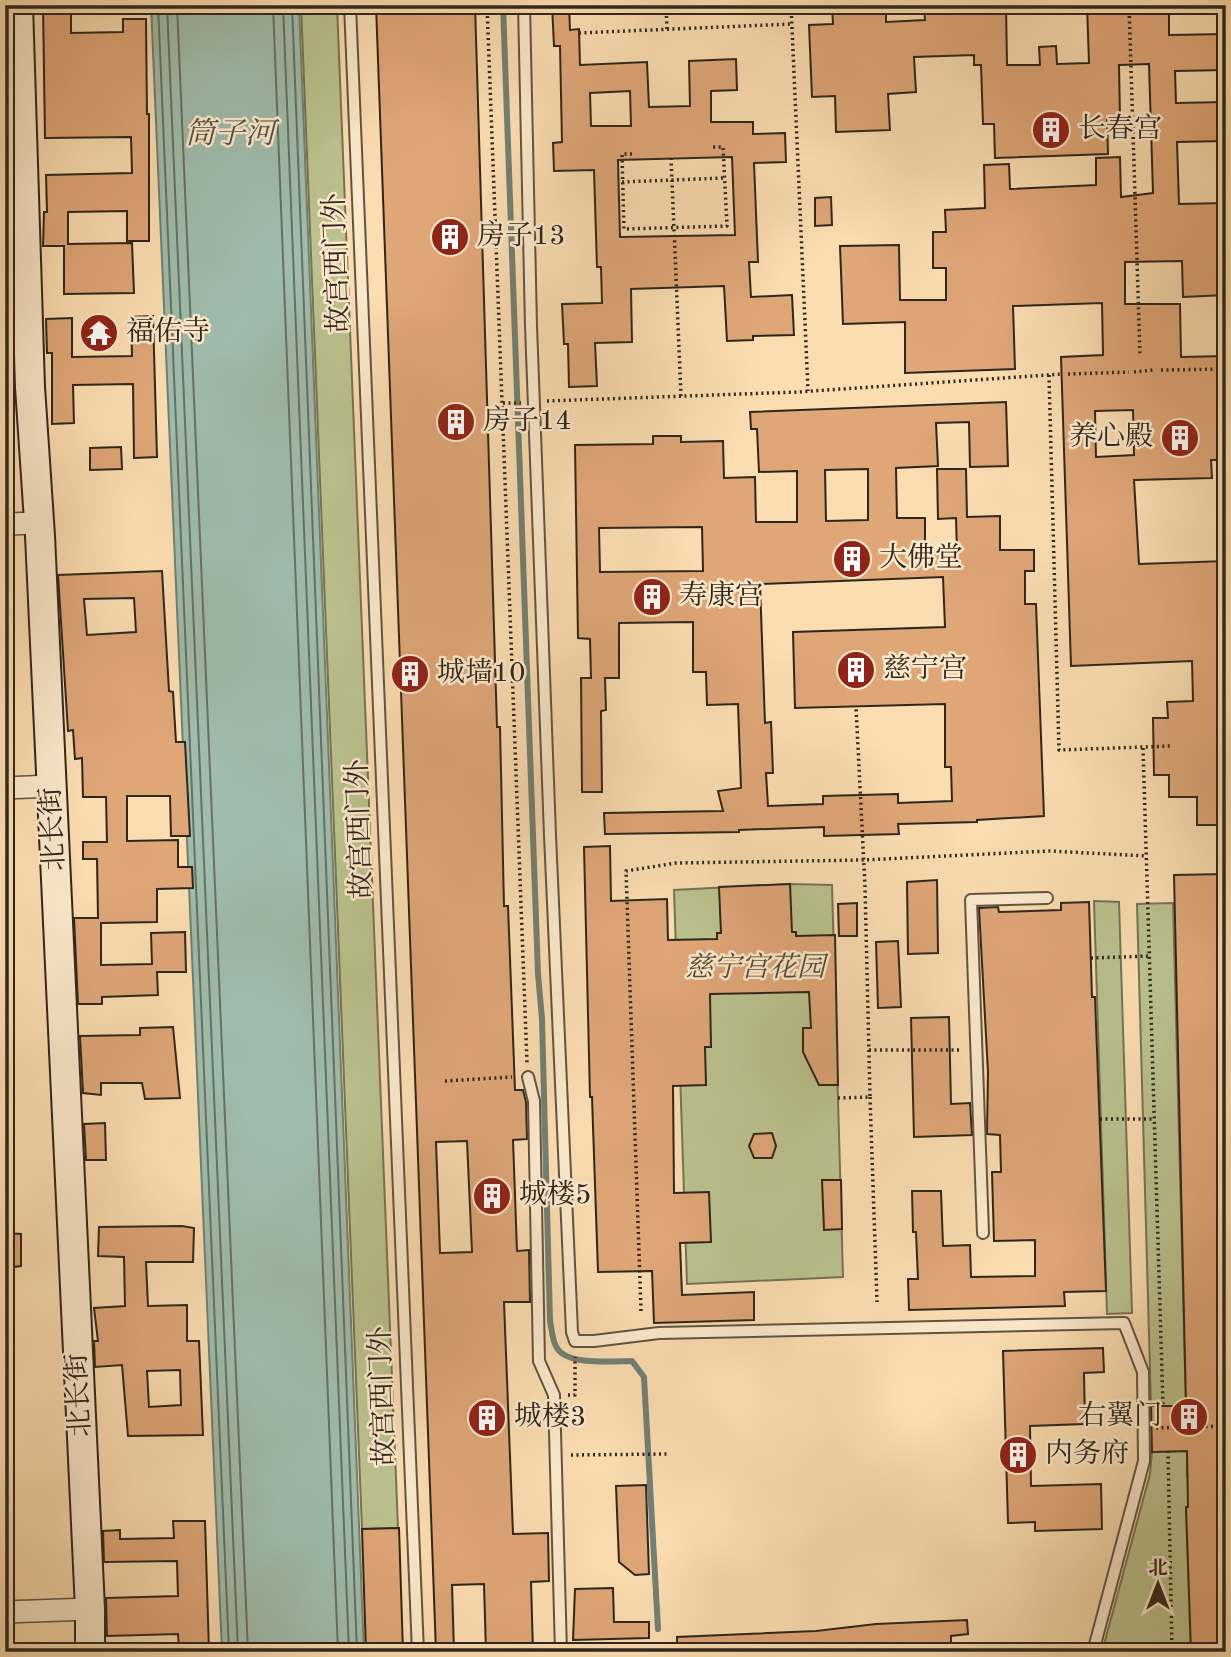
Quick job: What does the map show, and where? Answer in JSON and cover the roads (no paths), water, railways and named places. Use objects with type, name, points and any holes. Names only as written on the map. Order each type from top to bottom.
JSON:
[{"type":"street","name":"北长街","points":[[18,5],[27,307],[52,786],[90,1652]]},
{"type":"street","points":[[5,524],[39,523]]},
{"type":"street","points":[[5,788],[52,786]]},
{"type":"street","points":[[5,1612],[90,1609]]},
{"type":"lane","name":"故宫西门外","points":[[350,5],[418,1652]]},
{"type":"lane","points":[[524,5],[529,403],[570,1322],[575,1341],[659,1333],[1124,1323],[1143,1372],[1144,1461],[1093,1652]]},
{"type":"lane","points":[[983,1233],[971,900],[1047,898]]},
{"type":"lane","points":[[528,1077],[534,1101],[539,1361],[554,1395],[561,1652]]},
{"type":"water","name":"筒子河","points":[[151,5],[299,5],[364,1652],[222,1652]]},
{"type":"waterway","points":[[503,5],[538,974],[542,1019],[550,1321],[554,1342],[563,1354],[581,1360],[632,1361],[644,1377],[658,1629]]},
{"type":"place","name":"长春宫","points":[[1051,130]]},
{"type":"place","name":"房子13","points":[[450,237]]},
{"type":"place","name":"福佑寺","points":[[99,333]]},
{"type":"place","name":"房子14","points":[[456,422]]},
{"type":"place","name":"养心殿","points":[[1180,438]]},
{"type":"place","name":"大佛堂","points":[[852,559]]},
{"type":"place","name":"寿康宫","points":[[652,597]]},
{"type":"place","name":"慈宁宫","points":[[856,670]]},
{"type":"place","name":"城墙10","points":[[410,674]]},
{"type":"place","name":"城楼5","points":[[492,1196]]},
{"type":"place","name":"右翼门","points":[[1189,1417]]},
{"type":"place","name":"城楼3","points":[[487,1418]]},
{"type":"place","name":"内务府","points":[[1018,1455]]},
{"type":"park label","name":"慈宁宫花园","points":[[755,969]]}]
